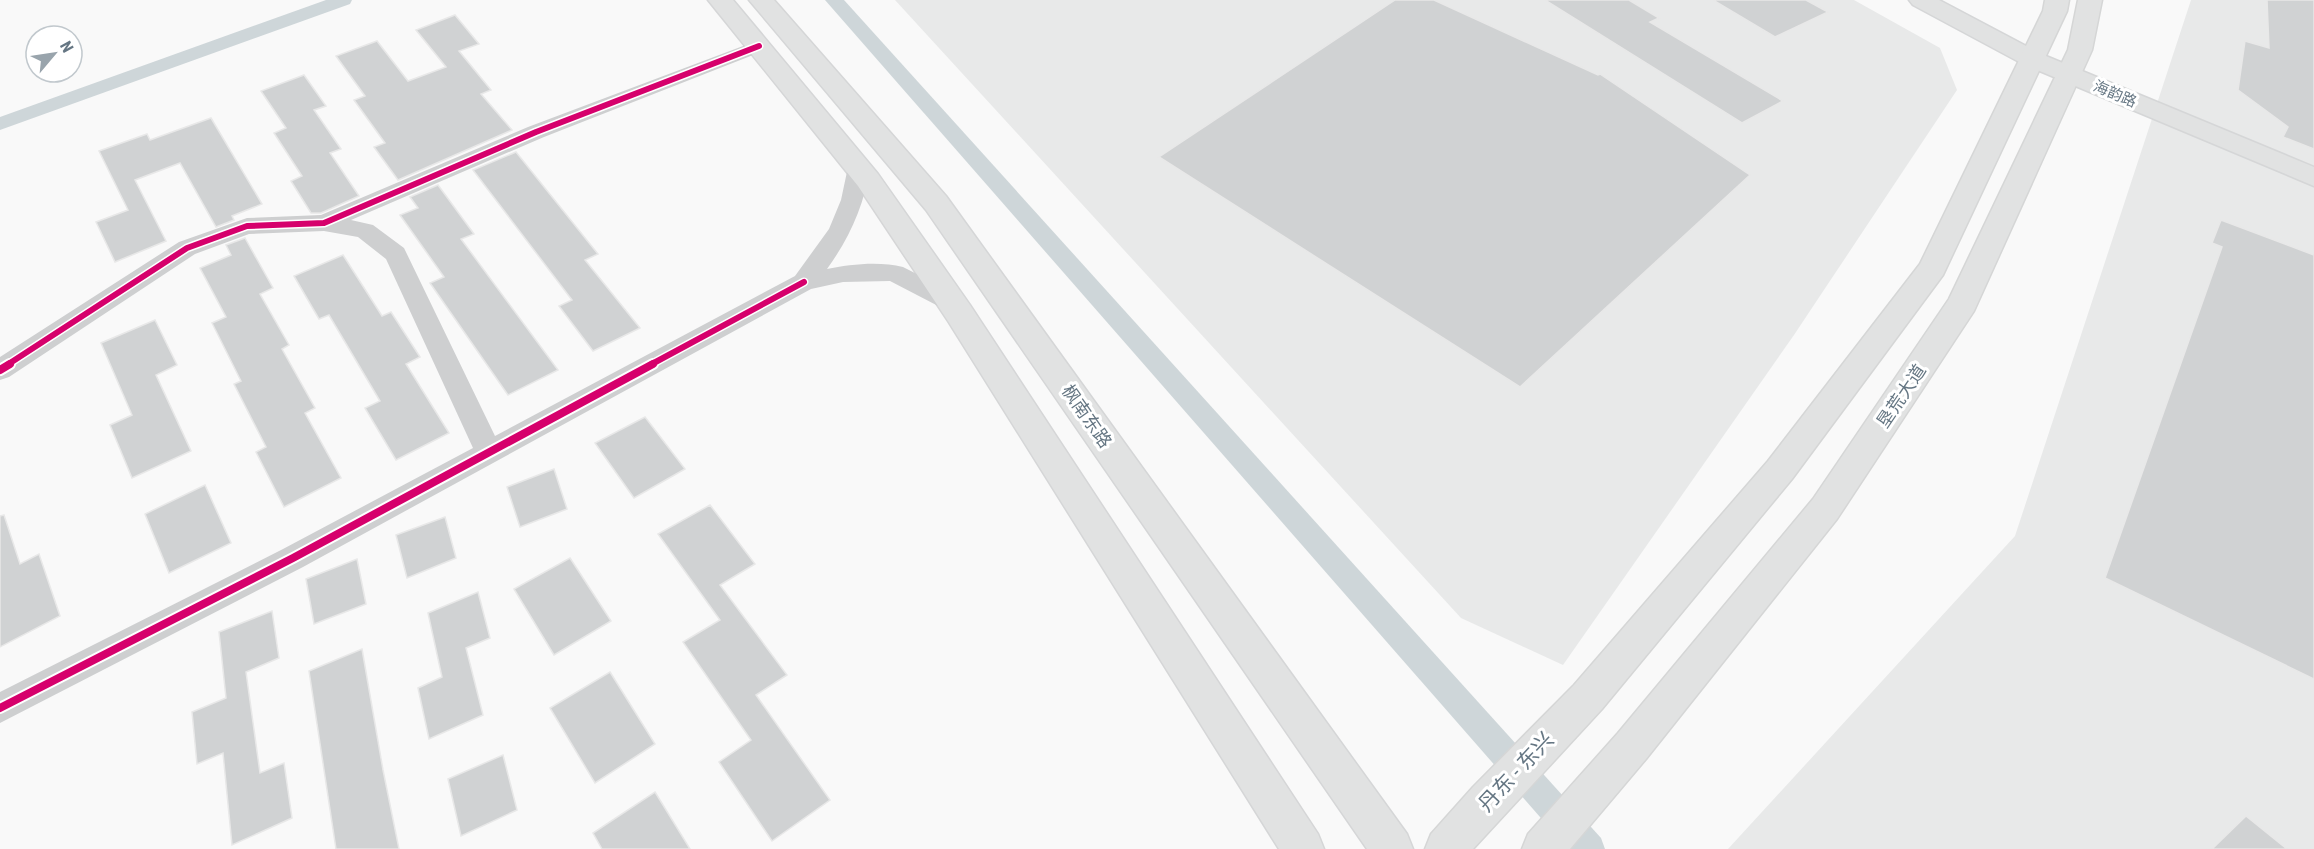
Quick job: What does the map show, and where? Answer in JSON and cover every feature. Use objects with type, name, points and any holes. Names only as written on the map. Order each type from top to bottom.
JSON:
[{"type":"main road","points":[[720,0],[859,167],[951,302],[1303,849]]},
{"type":"main road","name":"枫南东路","points":[[761,0],[936,203],[1392,849]]},
{"type":"main road","name":"海韵路","points":[[1921,0],[2032,59],[2314,177]]},
{"type":"main road","points":[[2032,59],[2055,11],[2056,0]]},
{"type":"main road","name":"垦荒大道","points":[[1543,849],[1632,746],[1825,509],[1963,303],[2080,50],[2090,0]]},
{"type":"main road","name":"丹东 - 东兴","points":[[1446,849],[1488,801],[1588,697],[1780,470],[1933,268],[2032,59]]},
{"type":"street","points":[[324,223],[536,132],[759,46]]},
{"type":"street","points":[[804,282],[826,253],[850,211],[859,167]]},
{"type":"street","points":[[0,370],[187,248],[247,226],[324,223],[364,231],[396,254],[489,452]]},
{"type":"street","points":[[0,708],[293,558],[804,282],[843,274],[894,273],[951,302]]},
{"type":"shaded area","points":[[895,0],[1854,0],[1940,48],[1957,90],[1794,335],[1563,665],[1461,618]]},
{"type":"shaded area","points":[[2191,0],[2314,0],[2314,849],[1728,849],[2015,536]]},
{"type":"building","points":[[1395,0],[1434,0],[1600,74],[1750,175],[1520,387],[1159,157]]},
{"type":"building","points":[[1545,0],[1629,0],[1659,18],[1650,22],[1783,101],[1742,123]]},
{"type":"building","points":[[1713,0],[1806,0],[1828,12],[1775,37]]},
{"type":"building","points":[[2267,0],[2314,0],[2314,149],[2283,137],[2288,127],[2238,90],[2245,41],[2269,48]]},
{"type":"building","points":[[455,15],[479,44],[459,51],[491,90],[481,94],[512,130],[398,180],[374,147],[385,143],[354,100],[365,96],[336,56],[377,41],[408,81],[446,67],[416,30]]},
{"type":"building","points":[[304,75],[326,106],[314,110],[341,149],[330,153],[359,196],[321,213],[311,213],[291,181],[302,176],[274,133],[286,128],[261,91]]},
{"type":"building","points":[[211,118],[262,204],[232,216],[234,220],[216,227],[180,163],[135,180],[166,241],[115,262],[96,222],[128,210],[99,151],[147,134],[150,140]]},
{"type":"building","points":[[516,152],[598,254],[585,260],[640,328],[593,351],[559,306],[572,300],[473,170]]},
{"type":"building","points":[[438,185],[474,234],[461,239],[558,370],[508,395],[430,283],[444,277],[400,215],[418,208],[410,197]]},
{"type":"building","points":[[2221,220],[2314,255],[2314,679],[2105,578],[2222,247],[2212,243]]},
{"type":"building","points":[[245,238],[273,288],[260,294],[289,345],[282,349],[315,408],[305,413],[341,478],[284,507],[256,452],[266,447],[234,384],[241,381],[212,323],[226,317],[200,268],[231,255],[226,245]]},
{"type":"building","points":[[343,255],[382,316],[391,312],[420,357],[406,364],[449,433],[396,460],[365,408],[380,401],[329,315],[319,319],[294,276]]},
{"type":"building","points":[[155,320],[177,365],[156,375],[191,451],[132,478],[110,425],[132,415],[101,343]]},
{"type":"building","points":[[645,417],[685,469],[634,498],[595,443]]},
{"type":"building","points":[[554,469],[567,509],[520,527],[507,487]]},
{"type":"building","points":[[205,485],[231,543],[169,573],[145,514]]},
{"type":"building","points":[[710,505],[755,564],[720,585],[787,675],[756,695],[830,800],[772,841],[719,762],[751,740],[683,642],[720,620],[658,534]]},
{"type":"building","points":[[4,515],[20,564],[39,554],[60,616],[0,647],[0,516]]},
{"type":"building","points":[[445,517],[456,558],[407,578],[396,535]]},
{"type":"building","points":[[570,558],[611,621],[554,655],[514,589]]},
{"type":"building","points":[[357,559],[366,604],[314,624],[306,579]]},
{"type":"building","points":[[478,592],[490,638],[466,648],[483,715],[429,739],[418,688],[442,677],[428,613]]},
{"type":"building","points":[[272,611],[279,658],[246,672],[260,773],[284,763],[292,818],[232,845],[223,753],[197,764],[192,712],[226,698],[219,632]]},
{"type":"building","points":[[362,649],[399,849],[336,849],[309,671]]},
{"type":"building","points":[[610,672],[655,744],[595,783],[550,708]]},
{"type":"building","points":[[503,755],[517,810],[461,836],[448,779]]},
{"type":"building","points":[[655,792],[690,849],[602,849],[593,833]]},
{"type":"building","points":[[2246,816],[2287,849],[2212,849]]},
{"type":"waterway","points":[[0,124],[343,0]]},
{"type":"waterway","points":[[834,0],[1589,849]]},
{"type":"cycle path","points":[[0,370],[187,248],[247,226],[324,223],[536,132],[759,46]]},
{"type":"cycle path","points":[[0,708],[293,558],[804,282]]}]
